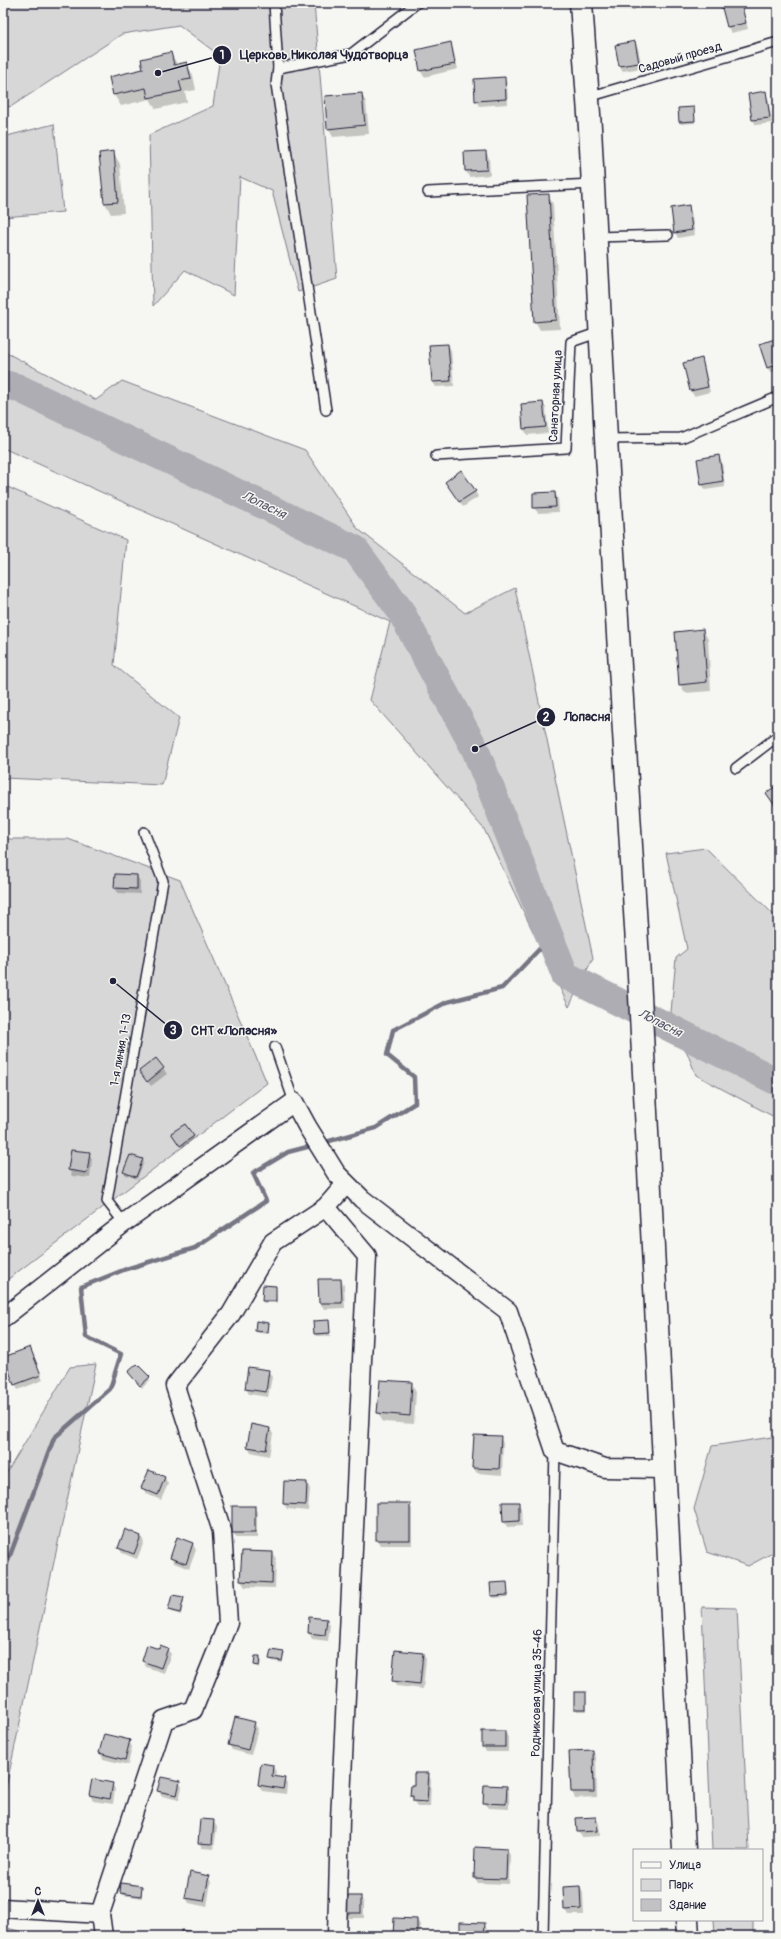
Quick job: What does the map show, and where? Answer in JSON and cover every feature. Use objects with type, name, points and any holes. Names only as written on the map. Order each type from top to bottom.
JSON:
[{"type":"street","points":[[581,3],[588,97],[606,440],[639,976],[642,1071],[684,1849]]},
{"type":"street","points":[[3,1318],[124,1223],[294,1102],[307,1126],[341,1178],[362,1199],[508,1311],[555,1452],[605,1468],[663,1469]]},
{"type":"street","points":[[102,1936],[100,1914],[164,1720],[193,1710],[228,1624],[222,1532],[175,1386],[231,1314],[273,1242],[326,1207],[341,1178]]},
{"type":"street","points":[[326,1207],[367,1256],[341,1805],[337,1936]]},
{"type":"street","points":[[3,1908],[100,1914]]},
{"type":"street","points":[[688,1921],[688,1936]]},
{"type":"lane","points":[[274,3],[278,68],[276,84],[326,410]]},
{"type":"lane","points":[[278,68],[351,54],[417,3]]},
{"type":"lane","name":"Садовый проезд","points":[[588,97],[778,42]]},
{"type":"lane","points":[[428,192],[593,184]]},
{"type":"lane","points":[[596,237],[668,234]]},
{"type":"lane","name":"Санаторная улица","points":[[436,456],[566,448],[571,342],[600,332]]},
{"type":"lane","points":[[606,440],[681,438],[778,397]]},
{"type":"lane","points":[[736,768],[778,736]]},
{"type":"lane","name":"1-я линия, 1-13","points":[[124,1223],[106,1200],[163,880],[144,832]]},
{"type":"lane","points":[[275,1047],[294,1102]]},
{"type":"lane","name":"Родниковая улица 35-46","points":[[543,1936],[555,1452]]},
{"type":"green space","points":[[3,3],[314,3],[337,279],[298,292],[272,191],[240,177],[234,295],[185,270],[153,306],[149,135],[213,106],[220,56],[179,25],[122,34],[12,106],[3,108]]},
{"type":"green space","points":[[54,124],[63,212],[3,217],[3,137]]},
{"type":"green space","points":[[3,351],[96,400],[122,381],[305,450],[358,529],[465,613],[515,588],[593,958],[569,1007],[484,829],[370,700],[390,622],[3,448]]},
{"type":"green space","points":[[3,485],[126,540],[114,665],[179,718],[162,785],[3,778]]},
{"type":"green space","points":[[3,839],[68,839],[180,880],[267,1083],[3,1283]]},
{"type":"green space","points":[[706,848],[778,919],[778,1119],[696,1075],[671,1012],[676,958],[687,949],[666,853]]},
{"type":"green space","points":[[96,1364],[3,1802],[3,1479],[70,1367]]},
{"type":"green space","points":[[778,1430],[778,1550],[748,1566],[707,1552],[694,1509],[712,1446],[772,1437]]},
{"type":"green space","points":[[702,1607],[737,1608],[749,1849],[712,1849]]},
{"type":"green space","points":[[714,1921],[753,1921],[753,1936],[715,1936]]},
{"type":"green space","points":[[3,1927],[38,1936],[3,1936]]},
{"type":"building","points":[[741,3],[746,23],[727,27],[721,4]]},
{"type":"building","points":[[635,41],[639,63],[619,66],[615,45]]},
{"type":"building","points":[[451,42],[455,64],[420,71],[416,50]]},
{"type":"building","points":[[171,52],[174,65],[187,62],[191,79],[179,81],[182,91],[148,98],[146,88],[113,95],[109,77],[143,69],[141,59]]},
{"type":"building","points":[[505,77],[506,99],[475,101],[474,79]]},
{"type":"building","points":[[766,91],[770,118],[752,120],[748,94]]},
{"type":"building","points":[[362,93],[365,125],[327,129],[325,96]]},
{"type":"building","points":[[694,107],[695,121],[679,122],[678,108]]},
{"type":"building","points":[[114,151],[118,202],[104,203],[99,153]]},
{"type":"building","points":[[486,151],[487,170],[465,171],[464,152]]},
{"type":"building","points":[[549,194],[556,320],[534,322],[527,195]]},
{"type":"building","points":[[689,205],[692,230],[674,233],[671,208]]},
{"type":"building","points":[[775,339],[778,348],[778,364],[767,368],[759,344]]},
{"type":"building","points":[[448,344],[451,381],[432,382],[429,345]]},
{"type":"building","points":[[702,358],[708,387],[690,391],[683,363]]},
{"type":"building","points":[[543,402],[546,427],[523,429],[521,404]]},
{"type":"building","points":[[719,455],[723,481],[701,485],[697,459]]},
{"type":"building","points":[[461,470],[476,491],[459,502],[445,482]]},
{"type":"building","points":[[555,492],[556,507],[533,508],[533,493]]},
{"type":"building","points":[[703,629],[707,682],[679,685],[675,632]]},
{"type":"building","points":[[778,784],[778,810],[766,793]]},
{"type":"building","points":[[115,874],[137,875],[137,889],[114,888]]},
{"type":"building","points":[[156,1058],[164,1068],[147,1082],[139,1071]]},
{"type":"building","points":[[185,1124],[194,1136],[180,1146],[171,1133]]},
{"type":"building","points":[[71,1150],[90,1152],[87,1173],[68,1170]]},
{"type":"building","points":[[130,1155],[143,1159],[136,1177],[123,1172]]},
{"type":"building","points":[[318,1279],[341,1279],[342,1303],[319,1303]]},
{"type":"building","points":[[263,1285],[276,1286],[276,1301],[262,1301]]},
{"type":"building","points":[[329,1320],[330,1333],[314,1334],[313,1321]]},
{"type":"building","points":[[256,1321],[269,1323],[268,1332],[255,1331]]},
{"type":"building","points":[[30,1347],[41,1375],[14,1385],[4,1357]]},
{"type":"building","points":[[137,1364],[150,1377],[140,1386],[128,1372]]},
{"type":"building","points":[[248,1367],[269,1370],[266,1392],[245,1389]]},
{"type":"building","points":[[380,1380],[412,1382],[410,1416],[377,1413]]},
{"type":"building","points":[[251,1424],[270,1428],[266,1450],[247,1447]]},
{"type":"building","points":[[474,1435],[501,1436],[499,1469],[472,1468]]},
{"type":"building","points":[[149,1470],[165,1477],[158,1495],[141,1488]]},
{"type":"building","points":[[284,1481],[307,1482],[306,1505],[283,1504]]},
{"type":"building","points":[[502,1502],[519,1502],[519,1521],[503,1522]]},
{"type":"building","points":[[376,1503],[410,1503],[410,1540],[376,1540]]},
{"type":"building","points":[[232,1506],[255,1506],[255,1533],[232,1533]]},
{"type":"building","points":[[125,1529],[141,1536],[134,1554],[118,1548]]},
{"type":"building","points":[[177,1537],[193,1543],[186,1564],[170,1558]]},
{"type":"building","points":[[242,1551],[273,1552],[272,1583],[240,1581]]},
{"type":"building","points":[[507,1582],[508,1595],[491,1596],[490,1583]]},
{"type":"building","points":[[172,1595],[184,1597],[180,1613],[168,1610]]},
{"type":"building","points":[[309,1617],[327,1619],[325,1635],[308,1633]]},
{"type":"building","points":[[147,1645],[159,1649],[160,1645],[168,1648],[161,1668],[142,1661]]},
{"type":"building","points":[[271,1650],[284,1652],[282,1661],[269,1659]]},
{"type":"building","points":[[395,1650],[423,1653],[420,1684],[392,1681]]},
{"type":"building","points":[[255,1656],[260,1656],[259,1666],[254,1665]]},
{"type":"building","points":[[574,1692],[586,1692],[586,1709],[574,1709]]},
{"type":"building","points":[[235,1717],[255,1722],[248,1750],[228,1745]]},
{"type":"building","points":[[482,1731],[505,1731],[505,1747],[482,1747]]},
{"type":"building","points":[[104,1734],[130,1740],[125,1760],[99,1753]]},
{"type":"building","points":[[593,1750],[594,1792],[571,1792],[569,1751]]},
{"type":"building","points":[[261,1763],[273,1765],[272,1776],[285,1778],[283,1789],[258,1785]]},
{"type":"building","points":[[414,1773],[429,1773],[427,1802],[413,1801],[413,1796],[410,1796],[411,1785],[414,1785]]},
{"type":"building","points":[[161,1777],[180,1781],[177,1795],[157,1791]]},
{"type":"building","points":[[92,1779],[113,1783],[110,1799],[89,1795]]},
{"type":"building","points":[[484,1785],[507,1786],[506,1804],[483,1803]]},
{"type":"building","points":[[596,1817],[597,1831],[577,1832],[576,1818]]},
{"type":"building","points":[[200,1819],[214,1820],[212,1844],[198,1843]]},
{"type":"building","points":[[475,1847],[507,1849],[506,1879],[474,1878]]},
{"type":"building","points":[[190,1872],[209,1876],[204,1901],[185,1898]]},
{"type":"building","points":[[121,1883],[142,1886],[141,1896],[120,1893]]},
{"type":"building","points":[[580,1886],[581,1909],[564,1910],[563,1887]]},
{"type":"building","points":[[344,1896],[361,1896],[361,1913],[344,1913]]},
{"type":"building","points":[[394,1918],[417,1919],[417,1936],[393,1936]]},
{"type":"building","points":[[460,1922],[485,1923],[484,1936],[460,1936]]},
{"type":"building","points":[[181,1930],[194,1932],[194,1936],[180,1936]]},
{"type":"waterway","name":"Лопасня","points":[[3,384],[16,387],[355,549],[400,610],[475,749],[565,975],[778,1082]]},
{"type":"waterway","points":[[322,1143],[376,1128],[415,1103],[414,1077],[387,1055],[393,1030],[447,1002],[502,988],[550,938]]},
{"type":"waterway","points":[[3,1574],[54,1438],[110,1389],[121,1354],[86,1337],[81,1287],[126,1269],[195,1248],[266,1201],[253,1173],[288,1152],[315,1145]]},
{"type":"place","name":"Церковь Николая Чудотворца","points":[[158,73]]},
{"type":"place","name":"Лопасня","points":[[475,749]]},
{"type":"place","name":"СНТ «Лопасня»","points":[[113,981]]}]
